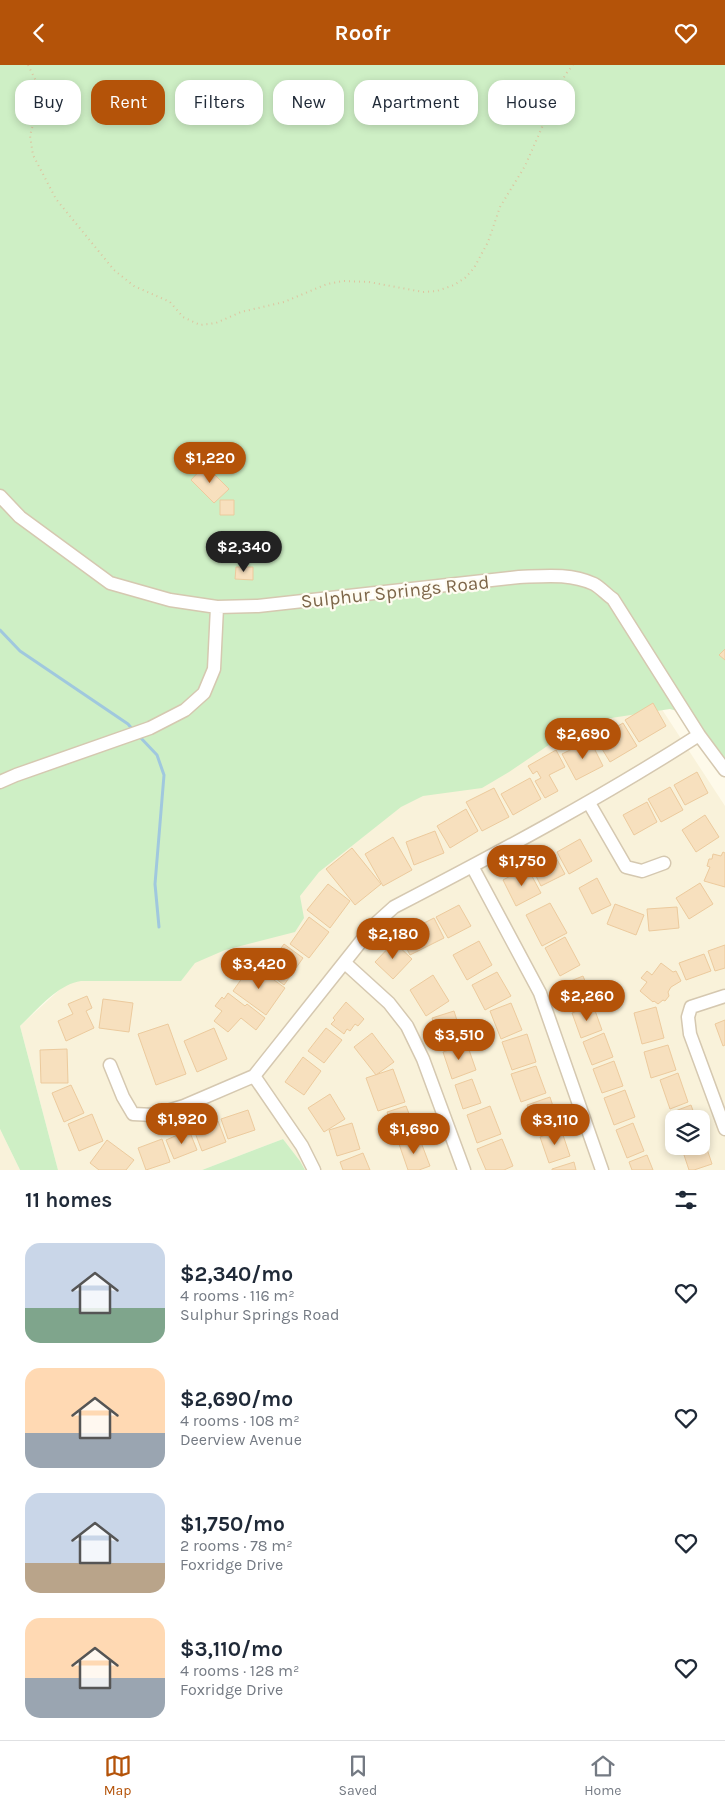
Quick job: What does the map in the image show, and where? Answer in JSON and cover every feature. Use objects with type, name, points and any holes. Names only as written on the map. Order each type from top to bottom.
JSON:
[{"type":"street","name":"Sulphur Springs Road","points":[[0,496],[20,517],[110,583],[170,600],[217,607],[258,606],[519,577],[554,575],[573,577],[596,585],[612,599],[699,735],[725,770]]},
{"type":"street","points":[[0,782],[150,729],[185,710],[204,693],[214,669],[217,607]]},
{"type":"street","points":[[110,1065],[123,1097],[133,1114],[154,1115],[169,1111],[254,1075],[374,925],[394,907],[590,803],[699,735]]},
{"type":"street","points":[[590,803],[626,867],[642,871],[664,863]]},
{"type":"street","points":[[472,866],[540,993],[602,1170]]},
{"type":"street","points":[[345,963],[389,1003],[407,1027],[423,1059],[464,1170]]},
{"type":"street","points":[[725,995],[691,1007],[688,1017],[690,1034],[725,1129]]},
{"type":"street","points":[[254,1075],[302,1146],[314,1170]]},
{"type":"path","points":[[28,65],[36,81],[39,93],[38,105],[30,135],[33,155],[56,199],[114,270],[134,286],[170,303],[183,317],[200,325],[216,323],[241,312],[284,302],[327,285],[343,281],[369,282],[423,292],[437,291],[454,285],[465,278],[474,268],[488,242],[500,207],[525,166],[565,75],[573,65]]},
{"type":"shaded area","points":[[631,662],[725,806],[725,1170],[305,1170],[283,1139],[202,1170],[58,1170],[20,1026],[69,981],[267,880]]},
{"type":"shaded area","points":[[0,1129],[19,1168],[20,1170],[0,1170]]},
{"type":"green space","points":[[0,65],[725,65],[725,763],[692,715],[670,709],[585,722],[482,788],[423,796],[401,807],[319,872],[300,896],[304,918],[295,932],[225,950],[195,963],[181,981],[81,981],[64,987],[48,999],[20,1026],[58,1170],[20,1170],[0,1129]]},
{"type":"green space","points":[[283,1139],[305,1170],[202,1170]]},
{"type":"building","points":[[205,465],[229,489],[214,503],[191,480]]},
{"type":"building","points":[[220,500],[234,500],[234,515],[220,515]]},
{"type":"building","points":[[236,567],[253,567],[253,580],[235,579]]},
{"type":"building","points":[[725,649],[725,660],[719,655]]},
{"type":"building","points":[[653,703],[666,726],[639,742],[625,720]]},
{"type":"building","points":[[623,723],[637,746],[610,762],[596,739]]},
{"type":"building","points":[[590,740],[603,766],[576,780],[562,754]]},
{"type":"building","points":[[556,750],[565,767],[549,775],[558,791],[545,798],[535,781],[541,778],[537,771],[533,774],[528,766]]},
{"type":"building","points":[[697,772],[708,793],[685,805],[674,785]]},
{"type":"building","points":[[530,778],[541,799],[513,815],[501,794]]},
{"type":"building","points":[[670,787],[683,810],[661,822],[648,799]]},
{"type":"building","points":[[494,788],[509,817],[482,831],[466,802]]},
{"type":"building","points":[[647,802],[657,822],[634,835],[623,815]]},
{"type":"building","points":[[466,809],[478,831],[450,848],[437,826]]},
{"type":"building","points":[[705,815],[719,837],[696,852],[682,830]]},
{"type":"building","points":[[435,831],[444,853],[414,865],[406,842]]},
{"type":"building","points":[[393,837],[412,870],[383,886],[365,854]]},
{"type":"building","points":[[580,839],[592,861],[569,874],[557,852]]},
{"type":"building","points":[[352,848],[381,884],[355,905],[326,869]]},
{"type":"building","points":[[723,852],[725,853],[725,887],[704,881],[710,867],[707,866],[709,859],[712,859],[713,854],[721,856]]},
{"type":"building","points":[[554,854],[565,874],[541,886],[531,866]]},
{"type":"building","points":[[527,867],[541,893],[516,906],[503,880]]},
{"type":"building","points":[[597,878],[611,905],[592,914],[579,888]]},
{"type":"building","points":[[700,883],[713,904],[689,919],[676,898]]},
{"type":"building","points":[[328,884],[350,901],[330,928],[307,910]]},
{"type":"building","points":[[550,903],[567,933],[542,946],[526,915]]},
{"type":"building","points":[[615,904],[644,915],[636,935],[607,924]]},
{"type":"building","points":[[459,905],[471,926],[448,938],[436,917]]},
{"type":"building","points":[[677,907],[679,928],[649,931],[647,909]]},
{"type":"building","points":[[309,917],[329,932],[309,958],[290,944]]},
{"type":"building","points":[[434,918],[444,938],[410,955],[400,935]]},
{"type":"building","points":[[565,937],[580,965],[560,976],[545,948]]},
{"type":"building","points":[[479,941],[492,965],[467,980],[453,955]]},
{"type":"building","points":[[394,942],[412,959],[393,979],[375,962]]},
{"type":"building","points":[[284,944],[303,958],[284,985],[265,970]]},
{"type":"building","points":[[725,945],[725,968],[715,971],[708,951]]},
{"type":"building","points":[[704,954],[711,971],[686,980],[679,963]]},
{"type":"building","points":[[661,963],[673,972],[676,971],[681,981],[671,987],[668,992],[669,996],[665,1001],[663,1000],[658,1004],[640,991],[647,982],[641,978],[647,971],[652,975]]},
{"type":"building","points":[[252,964],[285,988],[266,1015],[233,991]]},
{"type":"building","points":[[497,972],[511,996],[485,1010],[472,985]]},
{"type":"building","points":[[433,975],[449,1001],[426,1016],[410,990]]},
{"type":"building","points":[[583,976],[593,1000],[573,1008],[563,984]]},
{"type":"building","points":[[228,993],[245,1006],[247,1004],[265,1018],[256,1030],[241,1018],[228,1032],[214,1021],[222,1011],[215,1006]]},
{"type":"building","points":[[87,996],[92,1008],[86,1011],[94,1028],[66,1041],[58,1021],[73,1014],[68,1004]]},
{"type":"building","points":[[103,999],[133,1003],[129,1032],[99,1028]]},
{"type":"building","points":[[346,1002],[364,1019],[358,1026],[355,1024],[350,1031],[347,1029],[344,1034],[331,1024],[335,1020],[333,1018]]},
{"type":"building","points":[[511,1003],[522,1030],[501,1039],[490,1011]]},
{"type":"building","points":[[593,1005],[602,1030],[581,1038],[572,1013]]},
{"type":"building","points":[[656,1007],[664,1038],[642,1044],[634,1013]]},
{"type":"building","points":[[454,1011],[463,1039],[442,1047],[432,1018]]},
{"type":"building","points":[[725,1020],[725,1045],[723,1046],[715,1024]]},
{"type":"building","points":[[168,1024],[186,1074],[156,1085],[138,1034]]},
{"type":"building","points":[[214,1028],[227,1059],[197,1072],[184,1041]]},
{"type":"building","points":[[326,1028],[342,1040],[324,1063],[308,1051]]},
{"type":"building","points":[[372,1033],[394,1062],[376,1075],[354,1047]]},
{"type":"building","points":[[604,1033],[613,1057],[592,1065],[583,1042]]},
{"type":"building","points":[[527,1034],[536,1062],[512,1070],[502,1042]]},
{"type":"building","points":[[467,1044],[476,1070],[452,1079],[443,1052]]},
{"type":"building","points":[[668,1045],[676,1070],[651,1078],[644,1052]]},
{"type":"building","points":[[67,1049],[68,1083],[41,1083],[40,1050]]},
{"type":"building","points":[[303,1057],[321,1071],[304,1095],[285,1082]]},
{"type":"building","points":[[614,1061],[623,1086],[602,1093],[593,1069]]},
{"type":"building","points":[[536,1066],[546,1093],[521,1102],[511,1074]]},
{"type":"building","points":[[393,1069],[405,1102],[378,1111],[366,1078]]},
{"type":"building","points":[[678,1073],[688,1102],[670,1109],[660,1080]]},
{"type":"building","points":[[472,1079],[481,1103],[463,1109],[455,1085]]},
{"type":"building","points":[[71,1085],[84,1113],[64,1122],[52,1093]]},
{"type":"building","points":[[625,1090],[635,1117],[614,1125],[604,1098]]},
{"type":"building","points":[[330,1094],[345,1119],[324,1132],[308,1108]]},
{"type":"building","points":[[550,1097],[559,1125],[537,1132],[527,1105]]},
{"type":"building","points":[[691,1105],[693,1110],[678,1110]]},
{"type":"building","points":[[406,1106],[417,1134],[397,1141],[387,1112]]},
{"type":"building","points":[[490,1106],[501,1134],[477,1143],[467,1115]]},
{"type":"building","points":[[248,1110],[255,1130],[228,1139],[221,1119]]},
{"type":"building","points":[[92,1114],[103,1141],[79,1151],[68,1124]]},
{"type":"building","points":[[218,1121],[226,1142],[202,1151],[194,1130]]},
{"type":"building","points":[[352,1123],[360,1149],[337,1156],[329,1130]]},
{"type":"building","points":[[633,1123],[644,1151],[627,1158],[616,1130]]},
{"type":"building","points":[[561,1129],[570,1156],[549,1163],[540,1137]]},
{"type":"building","points":[[189,1130],[197,1150],[174,1159],[166,1140]]},
{"type":"building","points":[[419,1137],[430,1166],[419,1170],[408,1170],[399,1144]]},
{"type":"building","points":[[162,1139],[170,1162],[146,1170],[138,1148]]},
{"type":"building","points":[[502,1139],[513,1166],[504,1170],[486,1170],[477,1149]]},
{"type":"building","points":[[107,1140],[134,1160],[126,1170],[99,1170],[90,1163]]},
{"type":"building","points":[[363,1153],[370,1170],[343,1170],[340,1162]]},
{"type":"building","points":[[647,1155],[653,1170],[632,1170],[629,1162]]},
{"type":"building","points":[[684,1155],[709,1155],[712,1164],[689,1170]]},
{"type":"building","points":[[574,1162],[576,1170],[552,1170],[552,1169]]},
{"type":"waterway","points":[[0,630],[20,651],[128,724],[133,730]]},
{"type":"waterway","points":[[139,736],[157,755],[164,775],[155,884],[159,927]]}]
